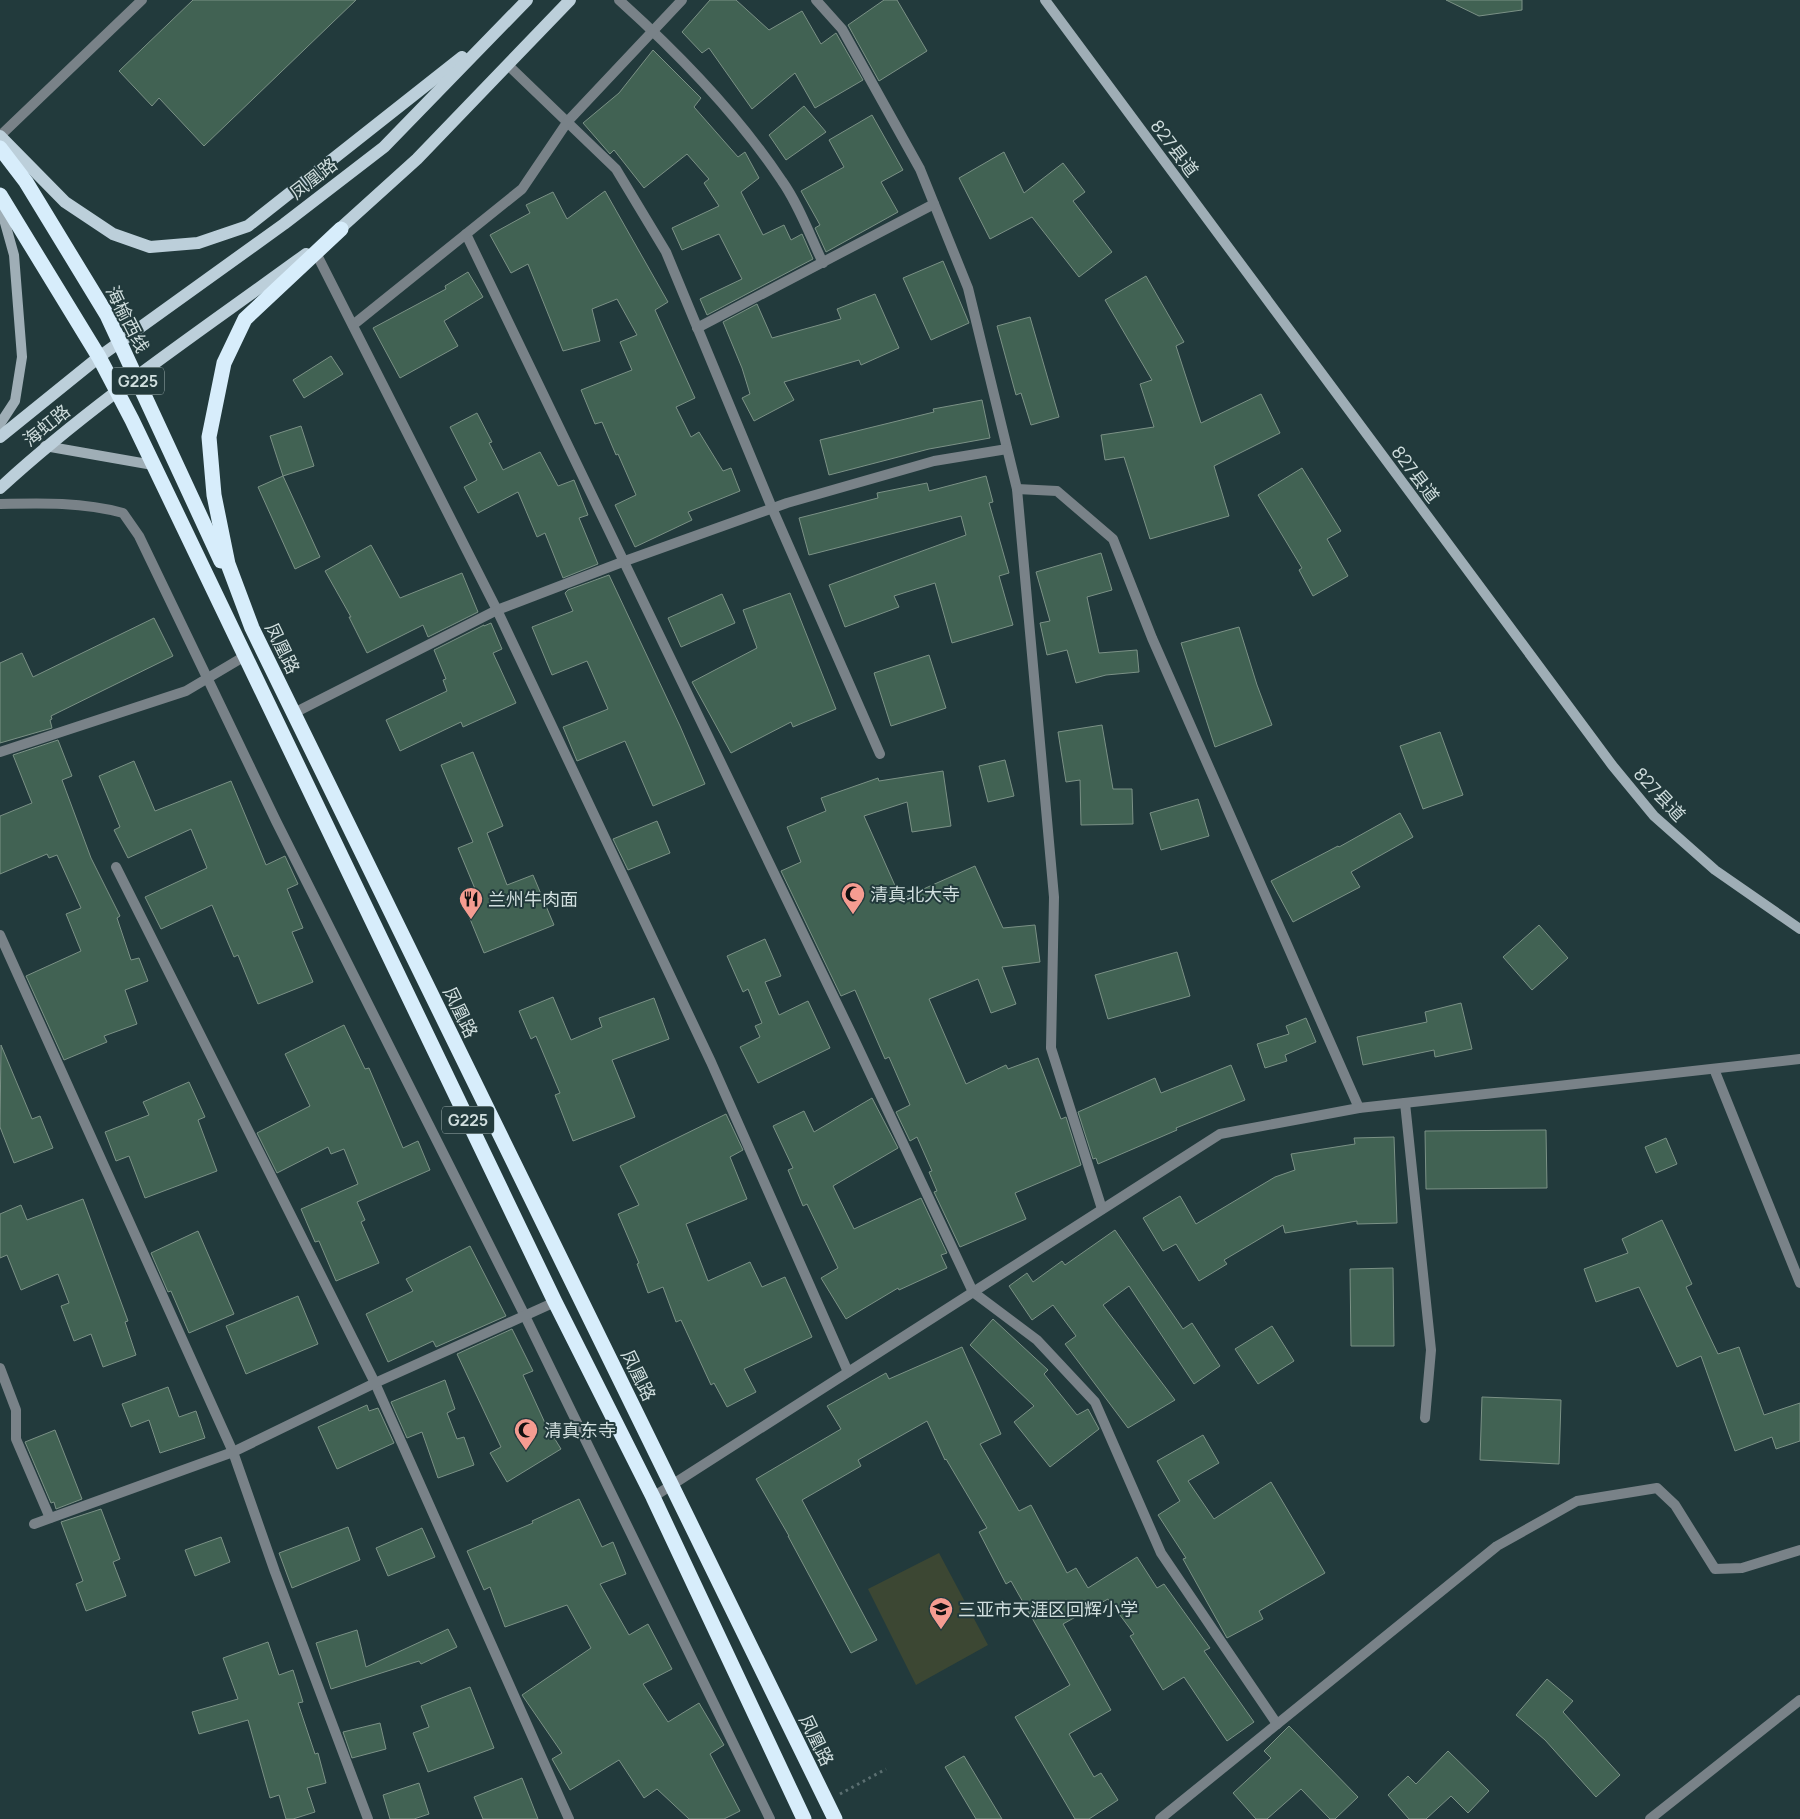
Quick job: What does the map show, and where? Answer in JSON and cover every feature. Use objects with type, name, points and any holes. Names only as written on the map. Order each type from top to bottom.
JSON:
[{"type":"highway","name":"海榆西线","points":[[0,148],[31,190],[107,315],[252,628]]},
{"type":"highway","name":"G225","points":[[0,195],[99,358],[132,420],[555,1302],[653,1497],[804,1819]]},
{"type":"highway","name":"凤凰路","points":[[341,229],[245,319],[224,364],[208,437],[214,495],[228,564],[252,628],[835,1819]]},
{"type":"main road","name":"凤凰路","points":[[99,358],[284,224],[384,147],[527,0]]},
{"type":"main road","name":"凤凰路","points":[[116,392],[341,229],[417,159],[570,0]]},
{"type":"main road","name":"827县道","points":[[1045,0],[1636,794],[1654,816],[1715,870],[1800,929]]},
{"type":"main road","points":[[0,136],[65,202],[113,234],[150,247],[198,243],[248,226],[504,25]]},
{"type":"main road","points":[[0,205],[14,254],[22,357],[15,401],[0,424]]},
{"type":"main road","name":"海虹路","points":[[0,437],[99,358]]},
{"type":"main road","name":"海虹路","points":[[0,488],[45,446],[116,392]]},
{"type":"main road","points":[[45,446],[153,465]]},
{"type":"street","points":[[0,136],[142,0]]},
{"type":"street","points":[[620,0],[680,56],[747,133],[783,182],[823,263]]},
{"type":"street","points":[[352,325],[522,189],[568,121],[682,0]]},
{"type":"street","points":[[816,0],[842,29],[920,169],[968,288],[1017,489],[1054,897],[1050,1048],[1102,1209]]},
{"type":"street","points":[[508,65],[616,168],[666,252],[772,508],[880,754]]},
{"type":"street","points":[[697,328],[934,204]]},
{"type":"street","points":[[466,234],[625,561],[973,1292],[1037,1340],[1095,1402],[1161,1553],[1278,1724]]},
{"type":"street","points":[[316,253],[497,610],[711,1062],[848,1372]]},
{"type":"street","points":[[294,713],[497,610],[625,561],[772,508],[934,461],[1007,449]]},
{"type":"street","points":[[1017,489],[1057,491],[1113,539],[1152,638],[1359,1108]]},
{"type":"street","points":[[0,504],[54,503],[102,507],[124,513],[139,536],[281,830],[525,1316],[770,1819]]},
{"type":"street","points":[[0,752],[186,691],[245,656]]},
{"type":"street","points":[[116,867],[375,1383],[569,1819]]},
{"type":"street","points":[[0,935],[233,1452],[275,1572],[368,1819]]},
{"type":"street","points":[[653,1497],[1220,1134],[1359,1108],[1800,1059]]},
{"type":"street","points":[[1714,1069],[1800,1283]]},
{"type":"street","points":[[1405,1103],[1431,1350],[1425,1418]]},
{"type":"street","points":[[34,1524],[233,1452],[375,1383],[555,1302]]},
{"type":"street","points":[[0,1368],[16,1410],[16,1439],[50,1518]]},
{"type":"street","points":[[1160,1819],[1497,1546],[1577,1501],[1657,1488],[1675,1505],[1715,1569],[1742,1568],[1800,1550]]},
{"type":"street","points":[[1650,1819],[1800,1700]]},
{"type":"path","points":[[826,1801],[886,1769]]},
{"type":"green space","points":[[939,1553],[988,1645],[916,1685],[868,1589]]},
{"type":"building","points":[[193,0],[356,0],[204,146],[159,98],[152,106],[119,71]]},
{"type":"building","points":[[710,0],[736,0],[769,30],[802,11],[821,44],[836,33],[863,80],[815,108],[795,73],[752,109],[709,48],[702,53],[682,32]]},
{"type":"building","points":[[884,0],[897,0],[927,51],[879,81],[848,25]]},
{"type":"building","points":[[1446,0],[1522,0],[1522,10],[1479,16]]},
{"type":"building","points":[[653,50],[701,98],[694,107],[738,157],[745,152],[759,178],[741,192],[763,235],[784,225],[791,240],[802,234],[813,259],[707,315],[700,299],[742,279],[719,234],[682,250],[672,228],[719,206],[704,183],[709,179],[687,154],[644,188],[614,150],[610,154],[583,123],[619,93]]},
{"type":"building","points":[[804,106],[826,132],[786,160],[769,135]]},
{"type":"building","points":[[872,115],[903,170],[881,182],[898,212],[826,252],[815,228],[820,225],[801,191],[844,167],[829,140]]},
{"type":"building","points":[[1004,152],[1024,193],[1063,163],[1085,192],[1073,201],[1112,252],[1079,277],[1032,217],[990,239],[959,178]]},
{"type":"building","points":[[605,191],[668,302],[655,310],[695,398],[676,407],[691,437],[699,432],[723,471],[731,468],[740,491],[688,512],[692,520],[635,547],[615,505],[636,495],[602,422],[595,424],[581,390],[632,370],[620,342],[637,335],[617,299],[592,309],[600,341],[563,351],[528,264],[511,273],[490,235],[530,213],[526,205],[553,192],[567,219]]},
{"type":"building","points":[[943,261],[969,323],[931,340],[903,278]]},
{"type":"building","points":[[468,272],[483,297],[444,321],[458,346],[400,378],[373,328],[446,289],[445,286]]},
{"type":"building","points":[[1146,276],[1184,342],[1176,346],[1201,423],[1261,394],[1280,433],[1214,466],[1229,516],[1150,539],[1124,457],[1105,460],[1101,435],[1154,427],[1140,384],[1152,380],[1105,300]]},
{"type":"building","points":[[875,294],[899,348],[861,365],[859,360],[784,382],[794,400],[754,421],[742,398],[750,394],[742,368],[723,322],[757,304],[772,338],[841,319],[837,309]]},
{"type":"building","points":[[1030,317],[1059,417],[1031,425],[1021,393],[1016,395],[997,326]]},
{"type":"building","points":[[331,356],[343,374],[304,398],[293,380]]},
{"type":"building","points":[[982,400],[990,438],[929,449],[829,475],[820,440],[934,412],[933,409]]},
{"type":"building","points":[[477,413],[492,442],[489,443],[503,470],[540,452],[558,486],[574,480],[588,515],[579,518],[598,564],[563,578],[545,533],[537,537],[518,492],[478,513],[464,487],[477,480],[450,427]]},
{"type":"building","points":[[301,426],[314,466],[283,476],[270,436]]},
{"type":"building","points":[[1302,468],[1341,531],[1327,539],[1348,576],[1313,596],[1299,570],[1302,568],[1258,495]]},
{"type":"building","points":[[283,476],[320,557],[295,569],[258,487]]},
{"type":"building","points":[[986,476],[993,502],[989,503],[1009,573],[999,576],[1013,625],[952,643],[935,583],[894,596],[899,607],[845,627],[829,585],[966,535],[961,516],[809,555],[799,518],[878,498],[877,493],[927,483],[929,491]]},
{"type":"building","points":[[371,545],[400,598],[462,573],[478,612],[428,637],[423,625],[367,653],[349,617],[351,617],[325,571]]},
{"type":"building","points":[[1101,553],[1112,590],[1087,597],[1099,653],[1137,650],[1139,672],[1106,675],[1076,683],[1067,650],[1047,655],[1040,623],[1050,621],[1036,572]]},
{"type":"building","points":[[609,575],[705,784],[653,806],[625,741],[577,761],[563,727],[608,709],[587,661],[552,675],[532,627],[573,611],[565,593],[568,590]]},
{"type":"building","points":[[790,593],[836,709],[793,727],[791,722],[731,753],[692,682],[757,648],[743,610]]},
{"type":"building","points":[[722,594],[735,623],[681,647],[668,618]]},
{"type":"building","points":[[154,618],[173,656],[51,716],[52,728],[0,743],[0,663],[22,653],[33,677]]},
{"type":"building","points":[[491,623],[502,649],[493,653],[516,703],[463,727],[461,722],[400,751],[386,720],[447,691],[443,680],[446,679],[434,650]]},
{"type":"building","points":[[1239,627],[1272,725],[1215,747],[1181,643]]},
{"type":"building","points":[[929,655],[946,708],[891,726],[874,673]]},
{"type":"building","points":[[1102,725],[1113,789],[1132,789],[1133,824],[1081,825],[1080,780],[1066,782],[1058,732]]},
{"type":"building","points":[[1440,732],[1463,795],[1423,809],[1400,746]]},
{"type":"building","points":[[58,740],[72,776],[62,780],[91,858],[120,916],[117,918],[131,960],[139,958],[148,981],[125,990],[137,1024],[104,1036],[107,1042],[64,1060],[26,976],[81,951],[66,914],[81,908],[57,855],[49,858],[47,854],[0,874],[0,816],[32,803],[13,755]]},
{"type":"building","points":[[473,752],[503,826],[487,833],[507,885],[533,875],[554,925],[484,953],[463,902],[478,896],[458,848],[473,842],[441,765]]},
{"type":"building","points":[[1005,760],[1014,796],[988,802],[979,766]]},
{"type":"building","points":[[134,761],[155,811],[231,781],[266,865],[285,856],[298,884],[287,889],[303,928],[292,932],[313,982],[258,1004],[238,955],[234,957],[212,905],[161,929],[145,897],[207,868],[191,829],[128,858],[114,830],[120,827],[99,776]]},
{"type":"building","points":[[943,771],[951,826],[912,832],[907,802],[864,816],[901,899],[975,866],[1003,928],[1035,925],[1040,962],[1002,967],[1016,1004],[991,1013],[978,979],[929,999],[966,1084],[1006,1065],[1008,1069],[1038,1058],[1061,1119],[1066,1117],[1081,1165],[1015,1193],[1026,1219],[960,1247],[934,1192],[937,1191],[929,1172],[932,1171],[917,1137],[910,1141],[896,1112],[910,1105],[889,1057],[885,1059],[855,990],[841,996],[781,871],[801,862],[787,827],[826,811],[821,798],[878,778],[879,781]]},
{"type":"building","points":[[1198,799],[1209,836],[1161,850],[1150,813]]},
{"type":"building","points":[[1400,813],[1413,837],[1351,872],[1360,887],[1293,922],[1271,881],[1339,847]]},
{"type":"building","points":[[657,821],[670,853],[628,870],[613,839]]},
{"type":"building","points":[[1539,925],[1568,958],[1532,990],[1503,957]]},
{"type":"building","points":[[765,939],[781,976],[765,982],[779,1015],[808,1001],[830,1048],[758,1083],[740,1047],[760,1037],[755,1026],[762,1023],[748,989],[743,992],[727,956]]},
{"type":"building","points":[[1177,952],[1190,996],[1108,1019],[1095,975]]},
{"type":"building","points":[[553,997],[571,1040],[602,1027],[599,1018],[654,998],[669,1039],[612,1060],[635,1117],[573,1141],[555,1095],[560,1093],[536,1036],[531,1039],[519,1011]]},
{"type":"building","points":[[1461,1003],[1472,1049],[1435,1057],[1434,1050],[1363,1065],[1357,1037],[1427,1022],[1425,1012]]},
{"type":"building","points":[[1306,1018],[1316,1042],[1285,1055],[1287,1061],[1265,1068],[1257,1044],[1289,1034],[1286,1026]]},
{"type":"building","points":[[344,1025],[365,1069],[369,1068],[403,1148],[418,1141],[430,1170],[357,1202],[365,1220],[361,1222],[379,1263],[336,1281],[319,1241],[315,1242],[301,1209],[358,1184],[344,1149],[331,1154],[328,1147],[277,1173],[257,1133],[310,1106],[285,1054]]},
{"type":"building","points":[[1,1045],[32,1119],[40,1116],[53,1148],[14,1163],[0,1127]]},
{"type":"building","points":[[1231,1065],[1245,1100],[1176,1128],[1177,1130],[1098,1164],[1096,1158],[1093,1159],[1078,1112],[1155,1078],[1161,1093]]},
{"type":"building","points":[[189,1082],[205,1117],[198,1120],[217,1171],[145,1198],[129,1156],[116,1161],[105,1132],[149,1115],[143,1102]]},
{"type":"building","points":[[872,1098],[898,1148],[833,1186],[854,1229],[921,1198],[947,1253],[941,1255],[947,1268],[899,1290],[898,1288],[846,1319],[821,1278],[838,1268],[807,1204],[803,1206],[788,1170],[793,1168],[773,1126],[804,1111],[814,1132]]},
{"type":"building","points":[[726,1114],[743,1150],[730,1157],[747,1199],[686,1224],[708,1281],[750,1262],[762,1287],[785,1277],[812,1337],[744,1369],[756,1392],[727,1407],[714,1383],[711,1385],[681,1320],[676,1322],[663,1287],[648,1293],[637,1264],[639,1263],[618,1214],[639,1205],[620,1166]]},
{"type":"building","points":[[1546,1130],[1547,1188],[1426,1189],[1425,1131]]},
{"type":"building","points":[[1394,1137],[1397,1223],[1357,1224],[1357,1221],[1285,1233],[1283,1225],[1224,1260],[1227,1264],[1199,1281],[1176,1244],[1163,1251],[1143,1218],[1180,1196],[1196,1224],[1275,1177],[1295,1170],[1291,1154],[1355,1144],[1354,1138]]},
{"type":"building","points":[[1666,1138],[1677,1164],[1656,1173],[1645,1147]]},
{"type":"building","points":[[83,1199],[128,1321],[125,1322],[136,1355],[103,1367],[91,1334],[74,1341],[61,1306],[69,1303],[58,1274],[21,1290],[7,1255],[0,1258],[0,1214],[21,1205],[27,1220]]},
{"type":"building","points":[[1662,1220],[1692,1284],[1686,1287],[1718,1354],[1739,1347],[1764,1415],[1800,1403],[1800,1441],[1776,1449],[1772,1437],[1735,1451],[1701,1356],[1677,1367],[1639,1287],[1596,1302],[1584,1269],[1628,1253],[1622,1239]]},
{"type":"building","points":[[1115,1230],[1183,1329],[1192,1323],[1220,1366],[1194,1384],[1129,1286],[1103,1305],[1175,1400],[1128,1428],[1065,1344],[1076,1336],[1053,1305],[1032,1320],[1009,1286],[1027,1273],[1033,1282],[1062,1261],[1065,1265]]},
{"type":"building","points":[[198,1231],[234,1314],[189,1333],[171,1291],[168,1292],[151,1253]]},
{"type":"building","points":[[470,1246],[506,1316],[436,1347],[433,1341],[388,1362],[366,1314],[413,1291],[406,1279]]},
{"type":"building","points":[[1393,1268],[1394,1346],[1351,1346],[1350,1269]]},
{"type":"building","points":[[298,1296],[318,1344],[246,1374],[226,1326]]},
{"type":"building","points":[[993,1319],[1048,1370],[1044,1374],[1077,1415],[1088,1409],[1099,1429],[1050,1467],[1014,1422],[1034,1406],[970,1345]]},
{"type":"building","points":[[1272,1326],[1294,1361],[1258,1384],[1235,1349]]},
{"type":"building","points":[[512,1329],[533,1371],[523,1375],[545,1423],[561,1449],[507,1482],[490,1453],[501,1447],[457,1354]]},
{"type":"building","points":[[962,1347],[1001,1434],[980,1444],[1019,1511],[1031,1505],[1067,1573],[1076,1568],[1088,1588],[1137,1557],[1157,1588],[1164,1584],[1210,1648],[1204,1651],[1254,1722],[1227,1741],[1184,1677],[1163,1690],[1130,1636],[1134,1634],[1108,1599],[1063,1624],[1111,1710],[1069,1734],[1094,1777],[1101,1773],[1118,1800],[1089,1819],[1075,1819],[1015,1717],[1070,1685],[1011,1581],[1006,1584],[979,1532],[987,1528],[945,1460],[927,1421],[858,1460],[861,1466],[802,1500],[877,1640],[851,1653],[789,1536],[756,1479],[841,1429],[827,1406],[886,1373],[889,1379]]},
{"type":"building","points":[[445,1380],[455,1409],[447,1413],[457,1439],[464,1437],[474,1465],[438,1478],[422,1432],[407,1438],[391,1402]]},
{"type":"building","points":[[168,1387],[179,1417],[196,1411],[205,1438],[160,1453],[149,1420],[131,1427],[122,1404]]},
{"type":"building","points":[[1482,1397],[1561,1400],[1559,1464],[1480,1460]]},
{"type":"building","points":[[367,1405],[369,1411],[378,1408],[394,1443],[337,1469],[318,1427]]},
{"type":"building","points":[[55,1430],[82,1499],[56,1509],[54,1502],[51,1503],[25,1442]]},
{"type":"building","points":[[1203,1435],[1219,1463],[1188,1481],[1214,1519],[1271,1482],[1325,1573],[1259,1611],[1263,1619],[1227,1638],[1183,1559],[1186,1558],[1158,1515],[1180,1501],[1157,1461]]},
{"type":"building","points":[[579,1499],[602,1547],[613,1542],[626,1574],[600,1584],[629,1635],[648,1624],[672,1669],[643,1684],[668,1722],[699,1703],[724,1745],[710,1754],[740,1811],[724,1819],[689,1819],[657,1789],[644,1798],[619,1760],[570,1790],[552,1759],[562,1753],[522,1695],[591,1648],[567,1605],[505,1627],[490,1587],[484,1590],[467,1551],[533,1523],[532,1521]]},
{"type":"building","points":[[101,1509],[120,1559],[113,1562],[126,1596],[86,1611],[76,1584],[83,1581],[61,1522]]},
{"type":"building","points":[[348,1527],[360,1560],[292,1588],[279,1553]]},
{"type":"building","points":[[422,1528],[435,1557],[388,1576],[376,1548]]},
{"type":"building","points":[[221,1537],[230,1562],[195,1576],[185,1550]]},
{"type":"building","points":[[448,1629],[457,1647],[421,1664],[419,1661],[331,1689],[316,1643],[357,1630],[366,1667]]},
{"type":"building","points":[[268,1642],[279,1675],[293,1670],[303,1702],[298,1703],[315,1754],[318,1753],[326,1783],[307,1788],[315,1812],[293,1819],[286,1819],[279,1795],[270,1798],[248,1720],[199,1734],[192,1712],[238,1699],[223,1658]]},
{"type":"building","points":[[1547,1679],[1573,1701],[1563,1712],[1620,1775],[1596,1797],[1545,1740],[1516,1715]]},
{"type":"building","points":[[470,1687],[494,1748],[428,1772],[413,1733],[429,1727],[421,1706]]},
{"type":"building","points":[[380,1723],[386,1749],[352,1758],[343,1732]]},
{"type":"building","points":[[1289,1726],[1358,1797],[1335,1819],[1330,1819],[1301,1789],[1267,1819],[1256,1819],[1233,1793],[1271,1758],[1264,1751]]},
{"type":"building","points":[[1448,1751],[1489,1791],[1468,1813],[1451,1796],[1426,1819],[1409,1819],[1388,1795],[1408,1776],[1416,1784]]},
{"type":"building","points":[[964,1756],[1002,1819],[976,1819],[945,1767]]},
{"type":"building","points":[[522,1778],[538,1819],[483,1819],[474,1797]]},
{"type":"building","points":[[419,1783],[429,1814],[414,1819],[390,1819],[383,1795]]},
{"type":"place","name":"清真北大寺","points":[[853,915]]},
{"type":"place","name":"兰州牛肉面","points":[[471,920]]},
{"type":"place","name":"清真东寺","points":[[526,1451]]},
{"type":"place","name":"三亚市天涯区回辉小学","points":[[941,1630]]}]
